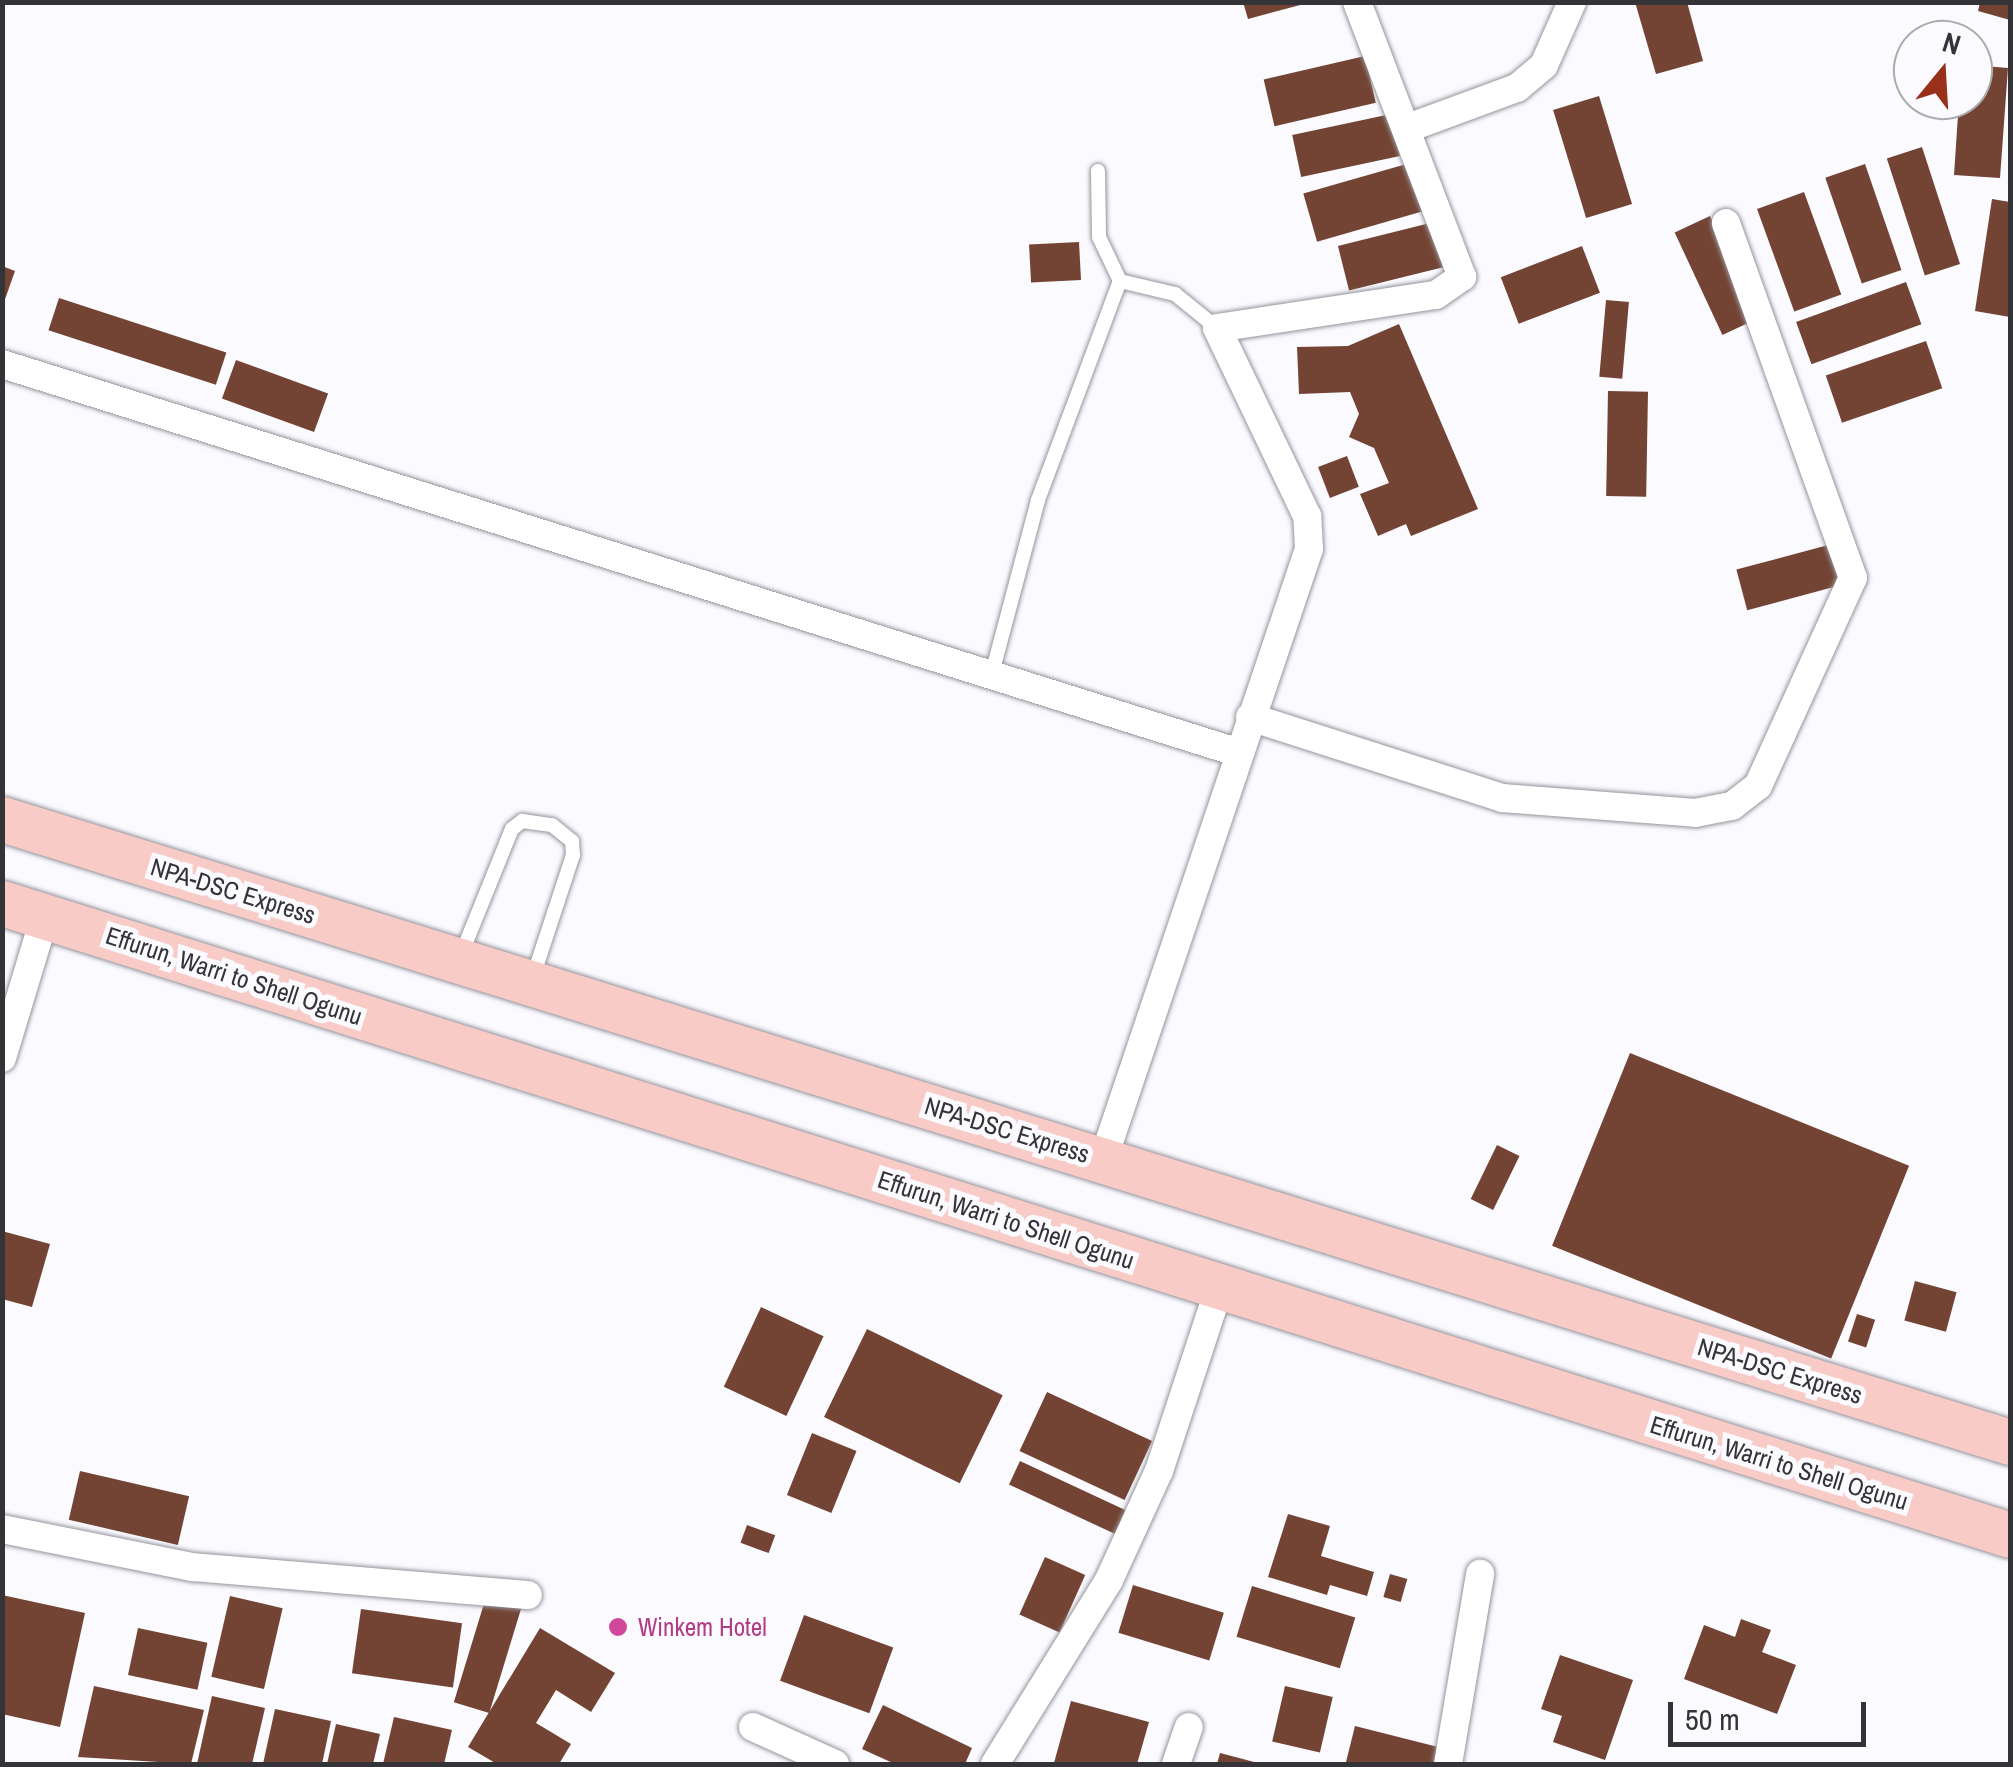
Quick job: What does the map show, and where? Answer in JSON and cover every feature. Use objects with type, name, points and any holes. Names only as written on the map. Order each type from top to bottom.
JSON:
[{"type":"main road","name":"NPA-DSC Express","points":[[2,819],[2010,1442]]},
{"type":"main road","name":"Effurun, Warri to Shell Ogunu","points":[[2,903],[2010,1535]]},
{"type":"street","points":[[1103,1160],[1236,752],[1310,549],[1307,516],[1217,328],[1455,287],[1462,277],[1456,248],[1357,2]]},
{"type":"street","points":[[1408,128],[1517,88],[1544,65],[1572,2]]},
{"type":"street","points":[[1250,716],[1502,798],[1695,813],[1732,806],[1758,786],[1853,578],[1726,222]]},
{"type":"street","points":[[2,364],[1236,752]]},
{"type":"street","points":[[2,1058],[45,916]]},
{"type":"street","points":[[994,1764],[1109,1580],[1159,1471],[1219,1288]]},
{"type":"street","points":[[2,1529],[193,1567],[528,1595]]},
{"type":"street","points":[[1448,1764],[1480,1574]]},
{"type":"street","points":[[753,1727],[834,1764]]},
{"type":"street","points":[[1176,1764],[1190,1727]]},
{"type":"lane","points":[[991,676],[1038,500],[1120,281],[1100,238],[1098,170]]},
{"type":"lane","points":[[1120,281],[1175,294],[1217,328]]},
{"type":"lane","points":[[459,961],[512,829],[522,821],[552,824],[572,840],[573,855],[531,983]]},
{"type":"building","points":[[1243,2],[1304,2],[1304,4],[1248,19]]},
{"type":"building","points":[[1635,2],[1687,2],[1703,61],[1656,74]]},
{"type":"building","points":[[1980,2],[2010,2],[2010,20],[1978,11]]},
{"type":"building","points":[[1365,56],[1376,103],[1274,126],[1264,79]]},
{"type":"building","points":[[1993,67],[2008,68],[2000,178],[1954,175],[1958,120],[1993,120]]},
{"type":"building","points":[[1599,96],[1632,204],[1586,218],[1553,110]]},
{"type":"building","points":[[1391,114],[1400,156],[1301,177],[1292,135]]},
{"type":"building","points":[[1922,147],[1960,264],[1925,275],[1887,158]]},
{"type":"building","points":[[1410,163],[1424,211],[1317,242],[1303,194]]},
{"type":"building","points":[[1865,164],[1901,270],[1862,284],[1825,178]]},
{"type":"building","points":[[1804,192],[1841,294],[1794,312],[1757,209]]},
{"type":"building","points":[[1992,199],[2010,202],[2010,317],[1975,311]]},
{"type":"building","points":[[1710,216],[1758,318],[1722,335],[1675,232]]},
{"type":"building","points":[[1434,222],[1445,267],[1349,291],[1338,246]]},
{"type":"building","points":[[1079,242],[1081,280],[1031,283],[1029,245]]},
{"type":"building","points":[[1582,246],[1600,293],[1519,324],[1501,277]]},
{"type":"building","points":[[2,266],[15,271],[3,305],[2,305]]},
{"type":"building","points":[[1906,282],[1921,324],[1811,364],[1796,322]]},
{"type":"building","points":[[59,298],[226,352],[216,385],[48,330]]},
{"type":"building","points":[[1606,300],[1629,302],[1622,379],[1599,377]]},
{"type":"building","points":[[1399,324],[1478,509],[1411,536],[1406,524],[1378,536],[1360,494],[1389,483],[1374,448],[1349,437],[1359,414],[1350,392],[1299,394],[1297,347],[1348,346]]},
{"type":"building","points":[[1926,341],[1942,388],[1842,423],[1826,376]]},
{"type":"building","points":[[236,360],[328,394],[314,432],[222,399]]},
{"type":"building","points":[[1608,391],[1648,392],[1646,497],[1606,496]]},
{"type":"building","points":[[1347,456],[1359,487],[1330,498],[1318,467]]},
{"type":"building","points":[[1832,544],[1843,585],[1747,610],[1736,570]]},
{"type":"building","points":[[1630,1053],[1909,1166],[1831,1359],[1552,1246]]},
{"type":"building","points":[[1497,1145],[1519,1156],[1493,1210],[1471,1199]]},
{"type":"building","points":[[2,1231],[50,1244],[32,1307],[2,1299]]},
{"type":"building","points":[[1915,1281],[1957,1292],[1946,1332],[1904,1321]]},
{"type":"building","points":[[761,1307],[824,1336],[786,1416],[724,1387]]},
{"type":"building","points":[[1857,1314],[1875,1320],[1866,1347],[1848,1342]]},
{"type":"building","points":[[867,1329],[1003,1395],[960,1483],[824,1417]]},
{"type":"building","points":[[1047,1392],[1152,1441],[1125,1500],[1020,1451]]},
{"type":"building","points":[[812,1433],[857,1451],[831,1513],[787,1495]]},
{"type":"building","points":[[1020,1461],[1128,1511],[1117,1535],[1009,1485]]},
{"type":"building","points":[[80,1471],[189,1496],[178,1545],[69,1520]]},
{"type":"building","points":[[1288,1514],[1330,1526],[1321,1556],[1374,1572],[1367,1596],[1330,1585],[1327,1595],[1268,1577]]},
{"type":"building","points":[[747,1525],[775,1535],[769,1553],[741,1543]]},
{"type":"building","points":[[1045,1557],[1085,1575],[1060,1632],[1019,1615]]},
{"type":"building","points":[[1390,1574],[1407,1579],[1401,1602],[1383,1597]]},
{"type":"building","points":[[1133,1585],[1224,1613],[1209,1661],[1118,1633]]},
{"type":"building","points":[[1252,1586],[1355,1618],[1340,1668],[1237,1637]]},
{"type":"building","points":[[2,1595],[85,1613],[60,1727],[2,1714]]},
{"type":"building","points":[[230,1596],[283,1608],[264,1689],[211,1677]]},
{"type":"building","points":[[486,1597],[521,1608],[489,1713],[454,1702]]},
{"type":"building","points":[[361,1609],[462,1623],[453,1688],[352,1673]]},
{"type":"building","points":[[804,1615],[893,1647],[869,1713],[780,1681]]},
{"type":"building","points":[[1741,1619],[1771,1630],[1762,1652],[1796,1665],[1777,1714],[1684,1679],[1704,1625],[1735,1637]]},
{"type":"building","points":[[138,1628],[207,1643],[197,1690],[128,1675]]},
{"type":"building","points":[[540,1628],[615,1673],[591,1712],[556,1690],[536,1723],[571,1744],[559,1764],[497,1764],[468,1747]]},
{"type":"building","points":[[1560,1655],[1633,1680],[1605,1760],[1553,1742],[1562,1716],[1541,1709]]},
{"type":"building","points":[[94,1686],[204,1710],[191,1764],[78,1757]]},
{"type":"building","points":[[1285,1686],[1333,1697],[1320,1753],[1272,1742]]},
{"type":"building","points":[[212,1696],[265,1708],[252,1764],[197,1764]]},
{"type":"building","points":[[1071,1701],[1149,1722],[1137,1764],[1054,1763]]},
{"type":"building","points":[[883,1705],[972,1748],[965,1764],[895,1764],[862,1749]]},
{"type":"building","points":[[275,1709],[331,1721],[322,1764],[263,1764]]},
{"type":"building","points":[[394,1717],[452,1730],[444,1764],[383,1764]]},
{"type":"building","points":[[336,1724],[380,1734],[373,1764],[327,1764]]},
{"type":"building","points":[[1355,1726],[1442,1748],[1438,1764],[1346,1762]]},
{"type":"building","points":[[1220,1753],[1258,1763],[1258,1764],[1217,1764]]},
{"type":"place","name":"Winkem Hotel","points":[[618,1627]]}]
